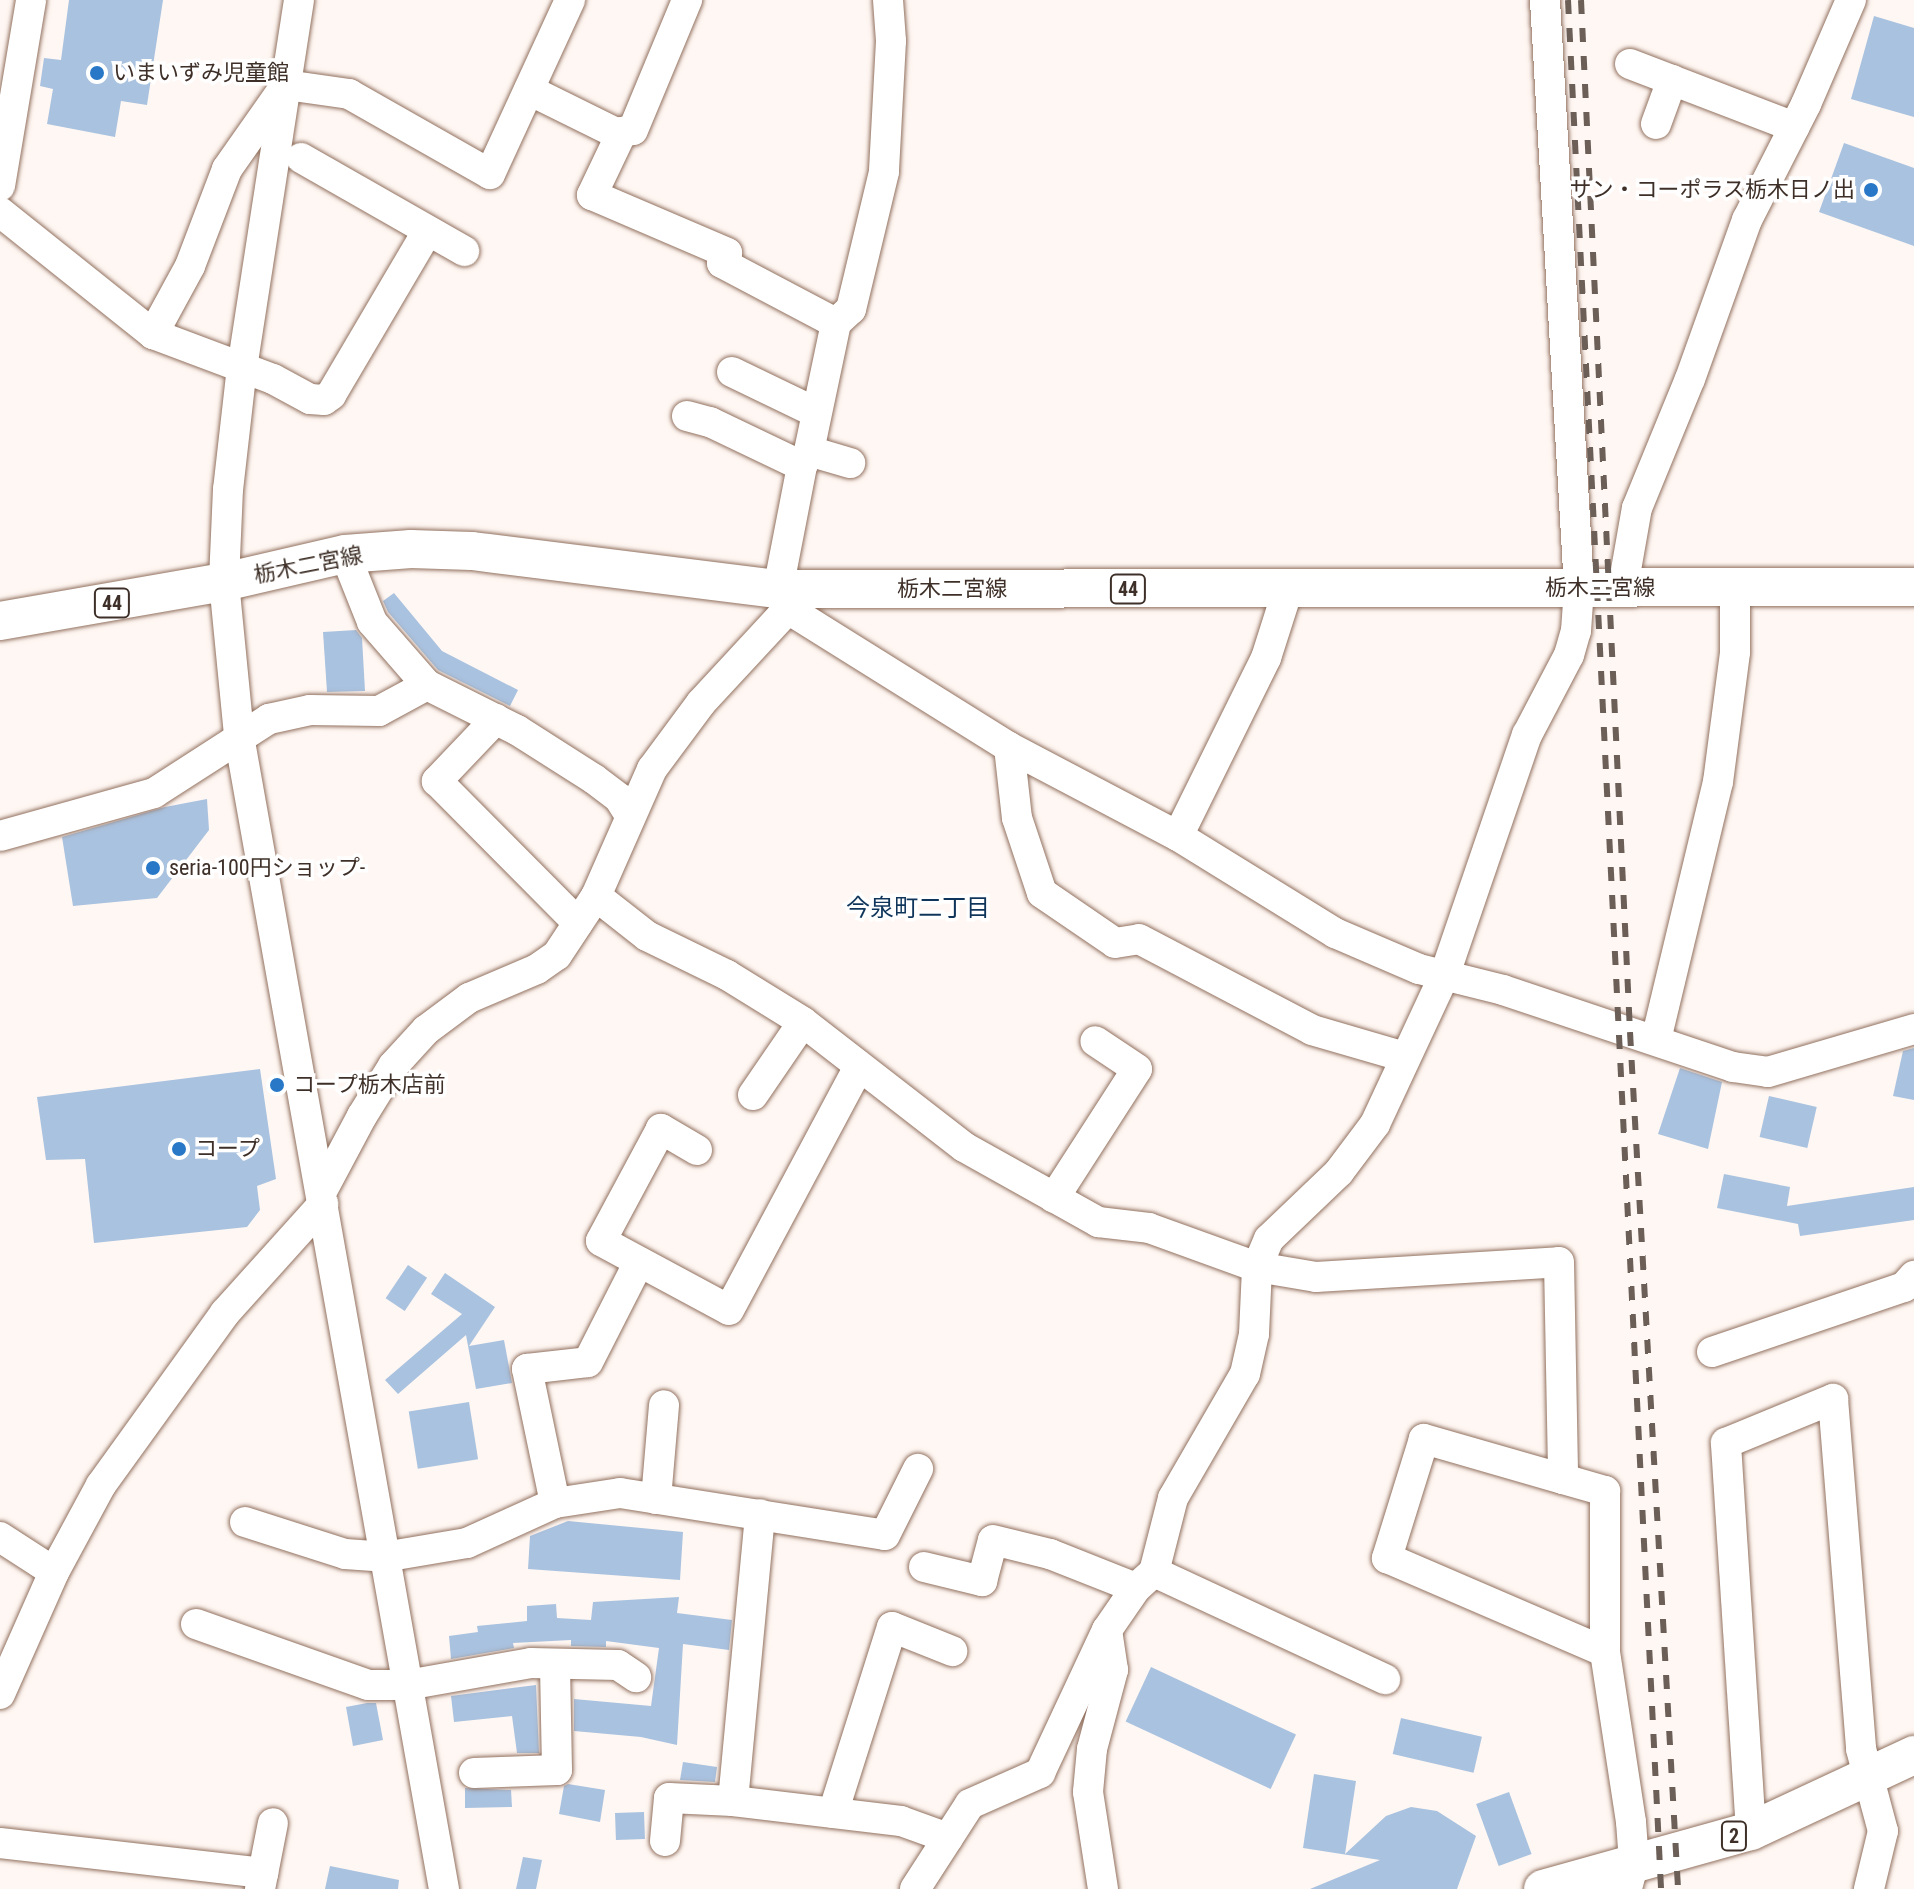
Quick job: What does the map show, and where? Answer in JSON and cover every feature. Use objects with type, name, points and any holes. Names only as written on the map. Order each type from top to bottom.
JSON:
[{"type":"main road","name":"栃木二宮線","points":[[0,621],[224,582],[345,554],[411,549],[472,551],[783,599],[1288,589],[1914,587]]},
{"type":"main road","name":"2","points":[[1543,1889],[1630,1876],[1751,1831],[1914,1755]]},
{"type":"street","points":[[0,186],[31,0]]},
{"type":"street","points":[[299,0],[242,367],[228,489],[224,582],[239,736],[444,1889]]},
{"type":"street","points":[[286,85],[349,94],[490,174],[570,0]]},
{"type":"street","points":[[529,90],[616,133],[633,130],[687,0]]},
{"type":"street","points":[[0,1694],[54,1572],[101,1485],[225,1313],[322,1198],[362,1116],[393,1066],[426,1030],[469,998],[557,955],[596,896],[619,849],[629,814],[652,769],[783,599],[805,458],[836,323],[851,309],[884,172],[891,41],[888,0]]},
{"type":"street","points":[[915,1889],[970,1804],[1040,1773],[1107,1630],[1145,1580],[1173,1498],[1245,1374],[1254,1334],[1257,1267],[1269,1239],[1339,1172],[1375,1124],[1445,974],[1527,735],[1569,655],[1576,631],[1579,588],[1545,0]]},
{"type":"street","points":[[1623,587],[1637,508],[1690,379],[1747,220],[1794,127],[1851,0]]},
{"type":"street","points":[[1630,64],[1794,127]]},
{"type":"street","points":[[1656,124],[1672,80]]},
{"type":"street","points":[[153,334],[190,266],[227,169],[286,85]]},
{"type":"street","points":[[622,132],[592,195],[727,253],[722,263],[836,323]]},
{"type":"street","points":[[301,158],[464,251]]},
{"type":"street","points":[[0,212],[153,334],[242,367],[310,399],[324,400],[331,395],[427,232]]},
{"type":"street","points":[[732,372],[815,412]]},
{"type":"street","points":[[687,416],[805,458],[850,463]]},
{"type":"street","points":[[345,554],[372,622],[427,685],[496,719],[594,779],[619,798],[629,814]]},
{"type":"street","points":[[1656,1040],[1718,782],[1735,652],[1735,587]]},
{"type":"street","points":[[1178,836],[1266,658],[1288,589]]},
{"type":"street","points":[[783,599],[1009,747],[1178,836],[1335,933],[1419,969],[1445,974],[1733,1067],[1768,1072],[1914,1029]]},
{"type":"street","points":[[0,836],[154,793],[269,719],[294,711],[379,711],[427,685]]},
{"type":"street","points":[[496,719],[437,781],[578,923]]},
{"type":"street","points":[[1009,747],[1017,818],[1042,893],[1115,943],[1139,939],[1312,1030],[1405,1057]]},
{"type":"street","points":[[596,896],[647,936],[727,975],[803,1022],[964,1147],[1098,1222],[1149,1228],[1257,1267],[1316,1277],[1559,1262],[1563,1479]]},
{"type":"street","points":[[753,1095],[803,1022]]},
{"type":"street","points":[[1054,1198],[1137,1069],[1095,1041]]},
{"type":"street","points":[[697,1150],[661,1129],[601,1241],[638,1264],[729,1310],[859,1067]]},
{"type":"street","points":[[555,1503],[527,1369],[588,1362],[638,1264]]},
{"type":"street","points":[[1712,1352],[1904,1287],[1914,1276]]},
{"type":"street","points":[[1751,1831],[1726,1443],[1833,1399],[1861,1749],[1883,1831],[1869,1889]]},
{"type":"street","points":[[656,1499],[664,1405]]},
{"type":"street","points":[[1605,1652],[1387,1558],[1424,1439],[1605,1491],[1605,1652],[1630,1876]]},
{"type":"street","points":[[245,1522],[345,1554],[384,1557],[467,1543],[555,1503],[620,1493],[885,1535],[918,1469]]},
{"type":"street","points":[[733,1801],[760,1514]]},
{"type":"street","points":[[0,1537],[54,1572]]},
{"type":"street","points":[[924,1567],[982,1581],[993,1540],[1145,1580],[1385,1679]]},
{"type":"street","points":[[196,1624],[368,1685],[407,1685],[531,1663],[618,1665],[636,1677]]},
{"type":"street","points":[[833,1813],[892,1627],[952,1651]]},
{"type":"street","points":[[1103,1889],[1088,1792],[1092,1749],[1113,1670],[1107,1630]]},
{"type":"street","points":[[474,1773],[557,1770],[555,1664]]},
{"type":"street","points":[[665,1841],[669,1798],[733,1801],[901,1821],[948,1838]]},
{"type":"street","points":[[0,1843],[261,1881],[273,1823]]},
{"type":"building","name":"いまいずみ児童館","points":[[69,0],[163,0],[147,105],[121,101],[115,137],[47,124],[53,89],[40,86],[44,58],[61,60]]},
{"type":"building","points":[[1874,16],[1914,28],[1914,117],[1851,99]]},
{"type":"building","name":"サン・コーポラス栃木日ノ出","points":[[1844,143],[1914,168],[1914,246],[1819,212]]},
{"type":"building","points":[[394,593],[442,651],[518,690],[510,706],[438,670],[388,612],[383,601]]},
{"type":"building","points":[[356,630],[362,638],[365,691],[327,692],[323,632]]},
{"type":"building","points":[[207,799],[209,830],[157,898],[73,906],[62,837],[165,807]]},
{"type":"building","points":[[1914,1048],[1914,1100],[1893,1096],[1903,1051]]},
{"type":"building","points":[[1680,1068],[1722,1082],[1708,1149],[1658,1134]]},
{"type":"building","points":[[260,1069],[276,1179],[257,1186],[260,1210],[247,1227],[94,1243],[85,1159],[46,1160],[37,1097]]},
{"type":"building","points":[[1769,1096],[1817,1107],[1807,1148],[1760,1137]]},
{"type":"building","points":[[1724,1174],[1790,1187],[1787,1206],[1914,1187],[1914,1220],[1800,1236],[1798,1224],[1717,1208]]},
{"type":"building","points":[[408,1265],[427,1278],[405,1311],[386,1298]]},
{"type":"building","points":[[445,1273],[495,1307],[469,1346],[504,1340],[512,1383],[476,1389],[466,1335],[398,1394],[385,1380],[462,1314],[431,1294]]},
{"type":"building","points":[[469,1402],[478,1459],[418,1469],[409,1412]]},
{"type":"building","points":[[568,1521],[683,1532],[680,1580],[528,1569],[530,1536]]},
{"type":"building","points":[[679,1597],[677,1613],[732,1620],[729,1650],[683,1644],[677,1745],[641,1737],[574,1731],[574,1699],[651,1706],[659,1648],[606,1641],[606,1647],[571,1646],[571,1640],[513,1643],[514,1648],[451,1659],[449,1636],[478,1632],[477,1626],[527,1621],[527,1606],[556,1604],[557,1618],[591,1620],[593,1602]]},
{"type":"building","points":[[1151,1667],[1296,1735],[1271,1789],[1126,1721]]},
{"type":"building","points":[[536,1685],[539,1753],[517,1753],[512,1716],[454,1722],[451,1696]]},
{"type":"building","points":[[376,1703],[383,1740],[353,1746],[346,1707]]},
{"type":"building","points":[[1401,1718],[1482,1737],[1474,1773],[1393,1754]]},
{"type":"building","points":[[683,1762],[717,1767],[715,1782],[680,1780]]},
{"type":"building","points":[[1314,1774],[1356,1781],[1345,1854],[1386,1816],[1411,1807],[1437,1811],[1476,1836],[1457,1889],[1310,1889],[1380,1860],[1303,1848]]},
{"type":"building","points":[[564,1786],[605,1790],[600,1822],[559,1814]]},
{"type":"building","points":[[465,1788],[511,1790],[512,1807],[465,1808]]},
{"type":"building","points":[[1509,1792],[1532,1854],[1499,1866],[1476,1804]]},
{"type":"building","points":[[644,1812],[645,1839],[616,1840],[615,1813]]},
{"type":"building","points":[[523,1857],[542,1860],[536,1889],[516,1889]]},
{"type":"building","points":[[330,1866],[399,1880],[398,1889],[325,1889]]},
{"type":"railway","points":[[1568,0],[1661,1889]]},
{"type":"railway","points":[[1581,0],[1630,1032],[1678,1889]]},
{"type":"place","name":"いまいずみ児童館","points":[[97,73]]},
{"type":"place","name":"サン・コーポラス栃木日ノ出","points":[[1871,190]]},
{"type":"place","name":"seria-100円ショップ-","points":[[153,868]]},
{"type":"place","name":"コープ栃木店前","points":[[277,1085]]},
{"type":"place","name":"コープ","points":[[179,1149]]},
{"type":"district","name":"今泉町二丁目","points":[[918,909]]}]
